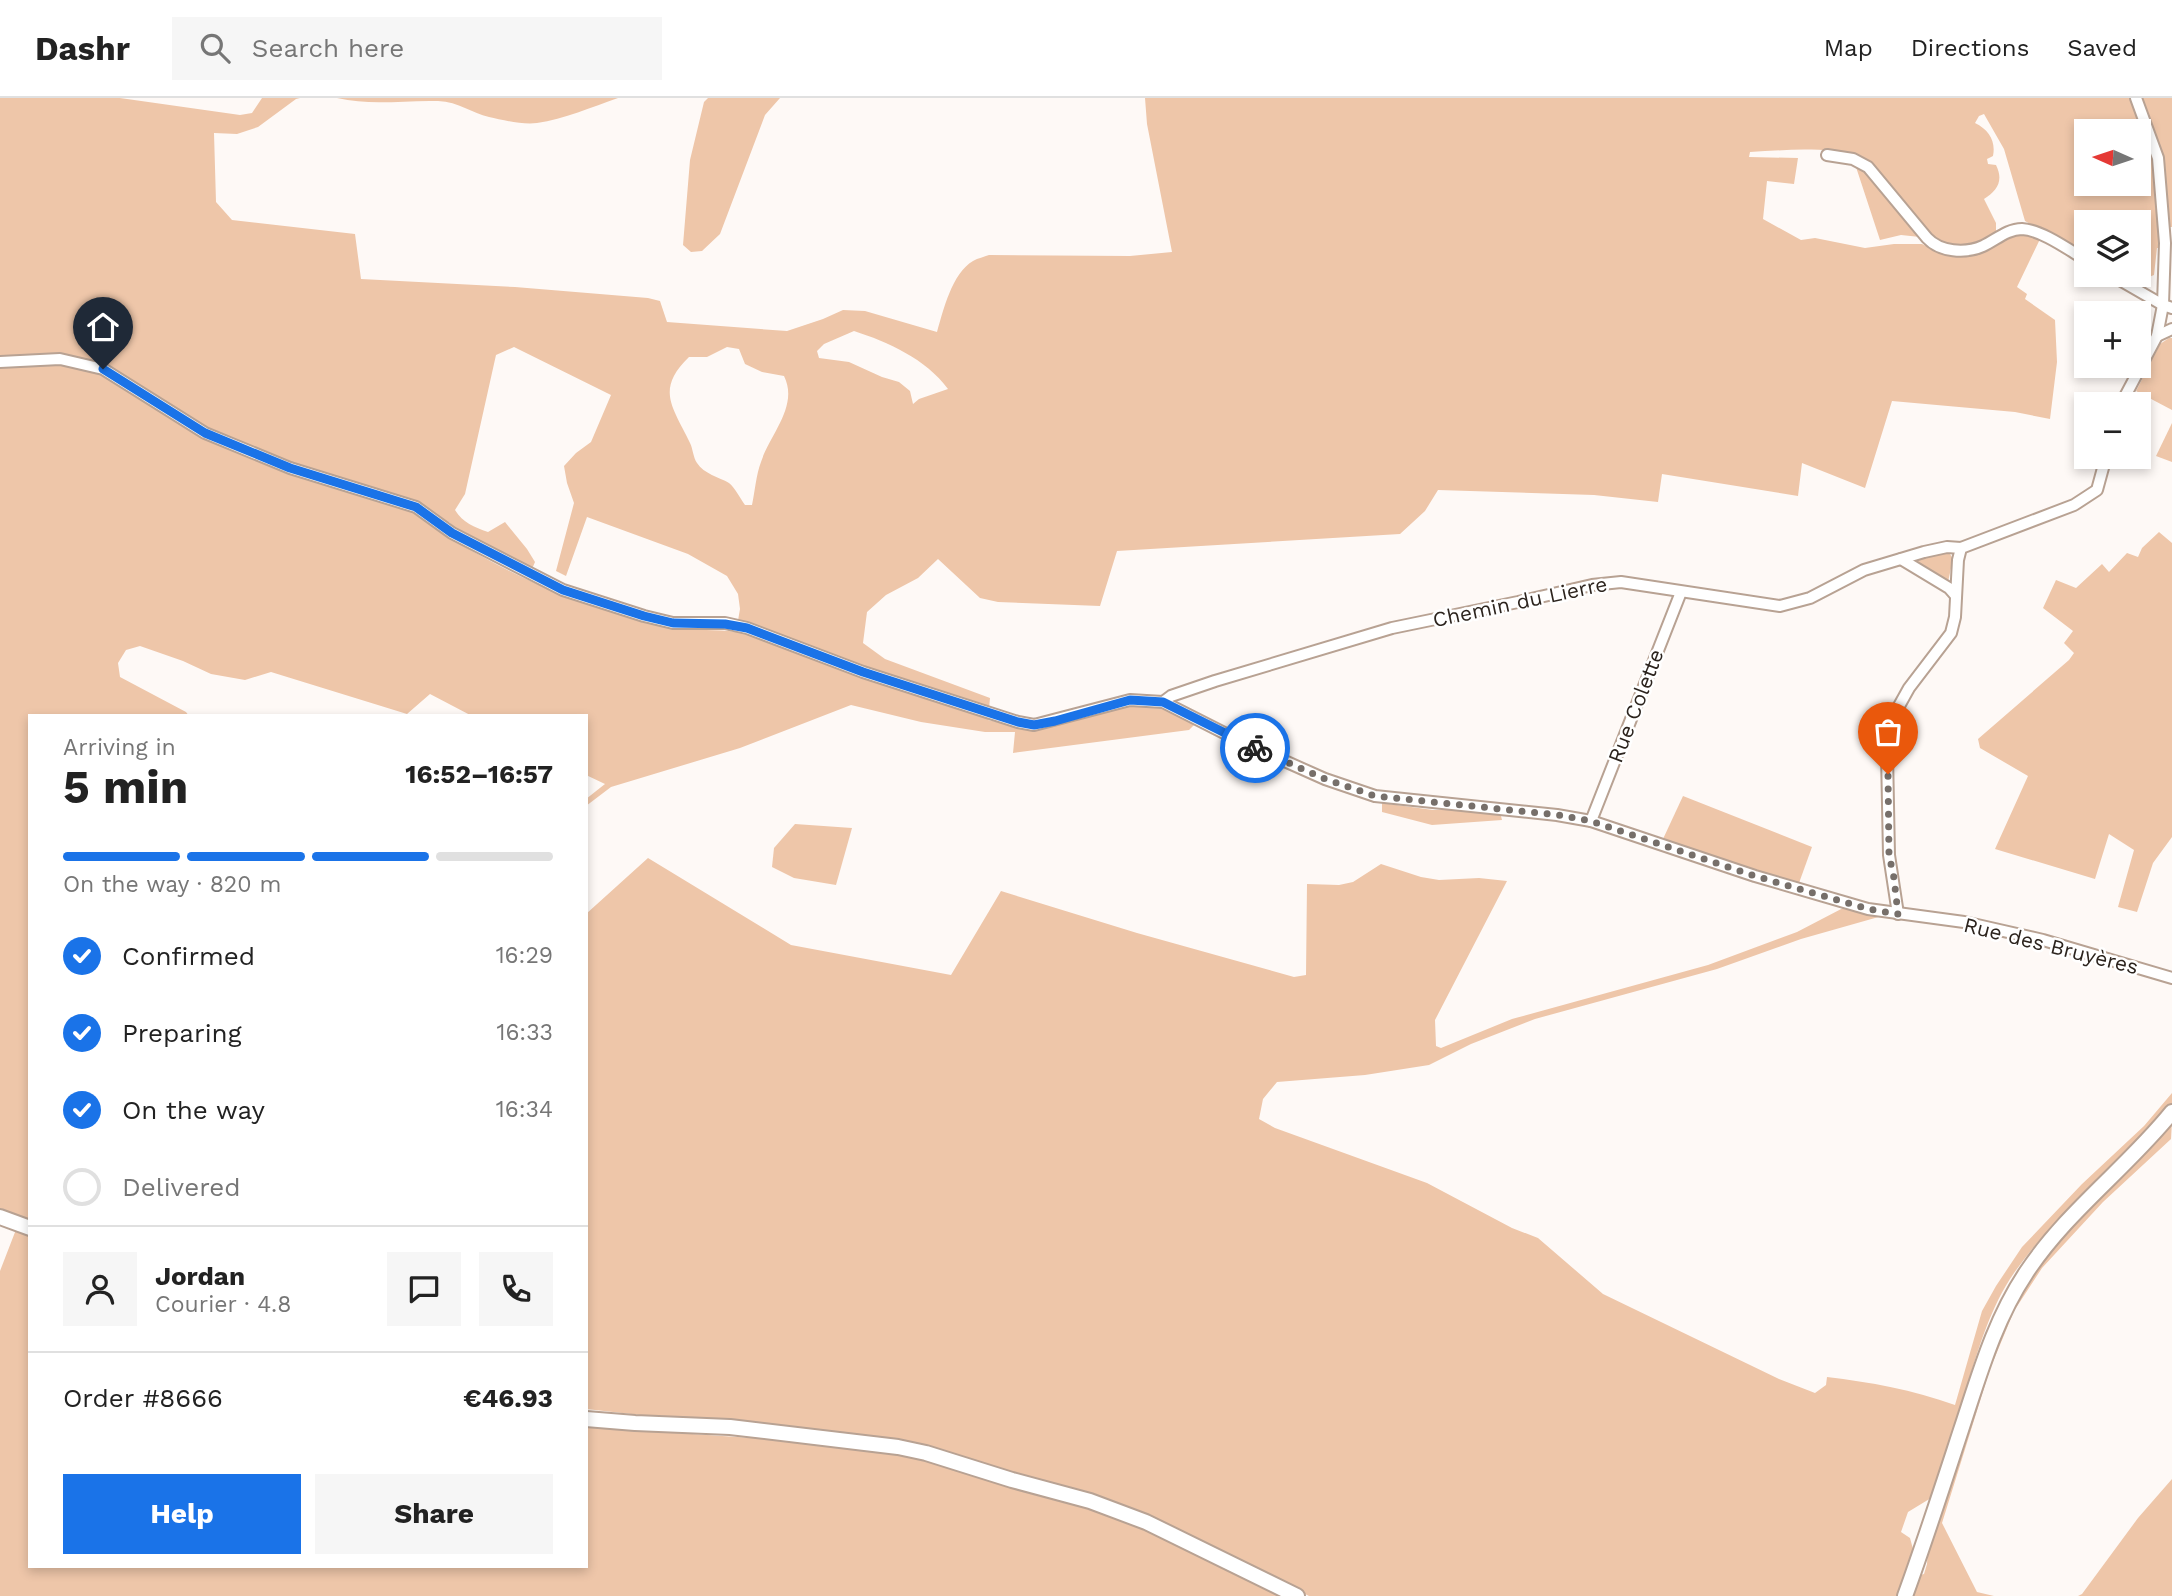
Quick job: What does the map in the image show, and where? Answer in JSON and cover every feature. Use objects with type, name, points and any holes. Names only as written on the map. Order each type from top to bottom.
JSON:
[{"type":"street","points":[[2127,392],[2157,336],[2167,307],[2158,158],[2136,98]]},
{"type":"street","points":[[1827,155],[1853,159],[1868,167],[1927,238],[1938,247],[1960,251],[1979,248],[2005,233],[2025,229],[2053,240],[2074,253]]},
{"type":"street","points":[[2132,287],[2167,307]]},
{"type":"street","points":[[2157,336],[2172,329]]},
{"type":"street","name":"Rue des Bruyères","points":[[0,362],[60,359],[103,369],[205,433],[290,468],[416,507],[452,533],[563,590],[644,616],[673,623],[725,624],[747,628],[845,665],[1034,725],[1130,700],[1163,702],[1242,742],[1325,779],[1375,796],[1558,815],[1591,821],[1755,876],[1868,909],[1964,922],[2043,940],[2172,978]]},
{"type":"street","name":"Chemin du Lierre","points":[[1163,702],[1171,696],[1215,681],[1392,628],[1518,603],[1592,584],[1621,582],[1780,606],[1810,598],[1864,570],[1947,547],[1961,548],[2074,505],[2097,490],[2103,469]]},
{"type":"street","points":[[1898,914],[1889,855],[1887,754],[1895,715],[1909,688],[1951,633],[1961,548]]},
{"type":"street","points":[[1901,559],[1942,583],[1956,596]]},
{"type":"street","name":"Rue Colette","points":[[1591,821],[1681,592]]},
{"type":"street","points":[[1905,1596],[1985,1356],[2003,1310],[2026,1272],[2055,1234],[2157,1131],[2172,1112]]},
{"type":"street","points":[[0,1217],[28,1227]]},
{"type":"street","points":[[588,1419],[730,1427],[898,1447],[926,1453],[1090,1501],[1146,1522],[1297,1596]]},
{"type":"shaded area","points":[[0,98],[120,98],[240,115],[252,113],[262,98],[300,98],[258,127],[237,134],[214,133],[216,202],[232,220],[355,234],[361,279],[515,287],[648,298],[660,301],[667,322],[787,331],[843,310],[865,311],[937,332],[945,303],[959,274],[973,261],[989,255],[1130,256],[1172,252],[1147,124],[1145,98],[2133,98],[2140,119],[2074,119],[2074,196],[2151,196],[2151,153],[2152,156],[2161,219],[2161,248],[2157,248],[2154,275],[2151,276],[2151,210],[2074,210],[2074,248],[2025,221],[2004,149],[1984,114],[1979,116],[1975,123],[1990,136],[1994,151],[1993,156],[1987,159],[1988,164],[1996,165],[1999,176],[1996,189],[1984,199],[1996,223],[1996,234],[1966,246],[1951,246],[1933,240],[1863,157],[1821,150],[1750,152],[1749,157],[1798,158],[1794,184],[1767,181],[1763,219],[1801,240],[1815,238],[1865,248],[1922,244],[1938,252],[1968,254],[2018,233],[2041,237],[2017,287],[2027,294],[2025,299],[2055,320],[2057,362],[2050,419],[2015,412],[1892,401],[1865,488],[1802,463],[1798,496],[1662,474],[1658,502],[1594,495],[1438,490],[1425,511],[1400,534],[1117,551],[1100,606],[998,602],[980,598],[938,559],[918,578],[886,595],[867,612],[863,643],[885,659],[990,698],[988,720],[1020,727],[1047,727],[1135,705],[1158,707],[1195,724],[1189,730],[1013,753],[1015,732],[985,732],[921,722],[851,705],[740,748],[611,787],[588,804],[588,797],[605,784],[588,776],[588,714],[468,714],[430,694],[407,714],[271,672],[245,680],[211,674],[140,646],[126,650],[118,663],[120,677],[188,714],[28,714],[28,1222],[0,1213]],"holes":[[[854,331],[918,360],[948,389],[919,399],[913,404],[910,391],[899,382],[849,362],[819,358],[817,351],[824,344]],[[514,347],[611,395],[591,442],[564,466],[574,503],[556,571],[566,576],[587,517],[688,554],[727,576],[738,594],[740,609],[736,632],[672,627],[582,602],[511,572],[442,533],[449,522],[477,545],[498,557],[532,569],[535,562],[505,522],[488,532],[465,521],[455,510],[465,494],[496,355]],[[727,347],[739,349],[745,364],[762,372],[784,376],[788,387],[786,409],[761,462],[752,505],[745,505],[729,483],[700,467],[670,399],[672,379],[689,357],[707,357]]]},
{"type":"shaded area","points":[[337,98],[618,98],[568,116],[531,123],[489,117],[446,102],[375,102]]},
{"type":"shaded area","points":[[708,98],[780,98],[765,115],[720,234],[702,251],[691,252],[683,245],[690,160],[704,102]]},
{"type":"shaded area","points":[[2140,98],[2172,98],[2172,227],[2166,227],[2162,169],[2151,134],[2151,119],[2147,119]]},
{"type":"shaded area","points":[[1855,164],[1864,169],[1920,237],[1901,235],[1880,240]]},
{"type":"shaded area","points":[[2172,338],[2172,410],[2151,399],[2151,392],[2136,391],[2143,378],[2151,378],[2151,362],[2160,344]]},
{"type":"shaded area","points":[[2172,423],[2172,462],[2156,456]]},
{"type":"shaded area","points":[[2159,532],[2172,543],[2172,837],[2153,863],[2137,912],[2118,907],[2134,850],[2109,834],[2095,879],[1995,849],[2028,776],[1980,748],[1978,739],[2074,653],[2064,643],[2073,631],[2043,608],[2056,580],[2076,588],[2102,564],[2109,572],[2127,553],[2138,557],[2142,548]]},
{"type":"shaded area","points":[[1945,552],[1953,559],[1948,582],[1913,561],[1914,558]]},
{"type":"shaded area","points":[[1683,796],[1812,847],[1799,883],[1687,849],[1663,839]]},
{"type":"shaded area","points":[[1382,803],[1433,810],[1478,809],[1500,812],[1502,820],[1432,825],[1382,812]]},
{"type":"shaded area","points":[[795,824],[852,828],[836,885],[794,878],[772,867],[774,848]]},
{"type":"shaded area","points":[[648,858],[791,945],[951,975],[1001,891],[1294,977],[1306,975],[1307,884],[1339,885],[1353,882],[1381,864],[1439,880],[1479,878],[1507,881],[1435,1020],[1436,1046],[1441,1048],[1512,1019],[1708,965],[1797,932],[1845,907],[1882,916],[1801,939],[1717,969],[1535,1019],[1471,1044],[1429,1065],[1365,1075],[1277,1082],[1263,1099],[1259,1119],[1275,1128],[1427,1183],[1512,1228],[1538,1238],[1603,1294],[1779,1379],[1815,1393],[1826,1385],[1827,1377],[1891,1387],[1955,1405],[1982,1311],[2022,1247],[2082,1184],[2144,1126],[2172,1093],[2172,1106],[2050,1228],[2006,1286],[1981,1342],[1931,1498],[1908,1512],[1901,1532],[1910,1538],[1913,1549],[1897,1596],[1309,1596],[1158,1519],[1068,1487],[912,1445],[588,1409],[588,912]]},
{"type":"shaded area","points":[[2172,1121],[2171,1139],[2103,1202],[2042,1268],[2014,1311],[1990,1369],[1942,1523],[1977,1592],[1994,1596],[1909,1596],[1916,1576],[1924,1574],[1928,1545],[1990,1347],[2033,1267]]},
{"type":"shaded area","points":[[17,1227],[28,1231],[28,1568],[588,1568],[588,1427],[796,1441],[916,1455],[1075,1502],[1141,1526],[1283,1596],[0,1596],[0,1271]]},
{"type":"shaded area","points":[[2172,1479],[2172,1596],[2078,1596],[2138,1518]]},
{"type":"way so far","points":[[1255,748],[1325,779],[1375,796],[1558,815],[1591,821],[1755,876],[1868,909],[1898,914],[1889,855],[1888,774]]},
{"type":"route","points":[[103,369],[205,433],[290,468],[416,507],[452,533],[563,590],[673,623],[725,624],[747,628],[863,672],[1018,722],[1034,725],[1055,721],[1130,700],[1163,702],[1255,748]]}]
